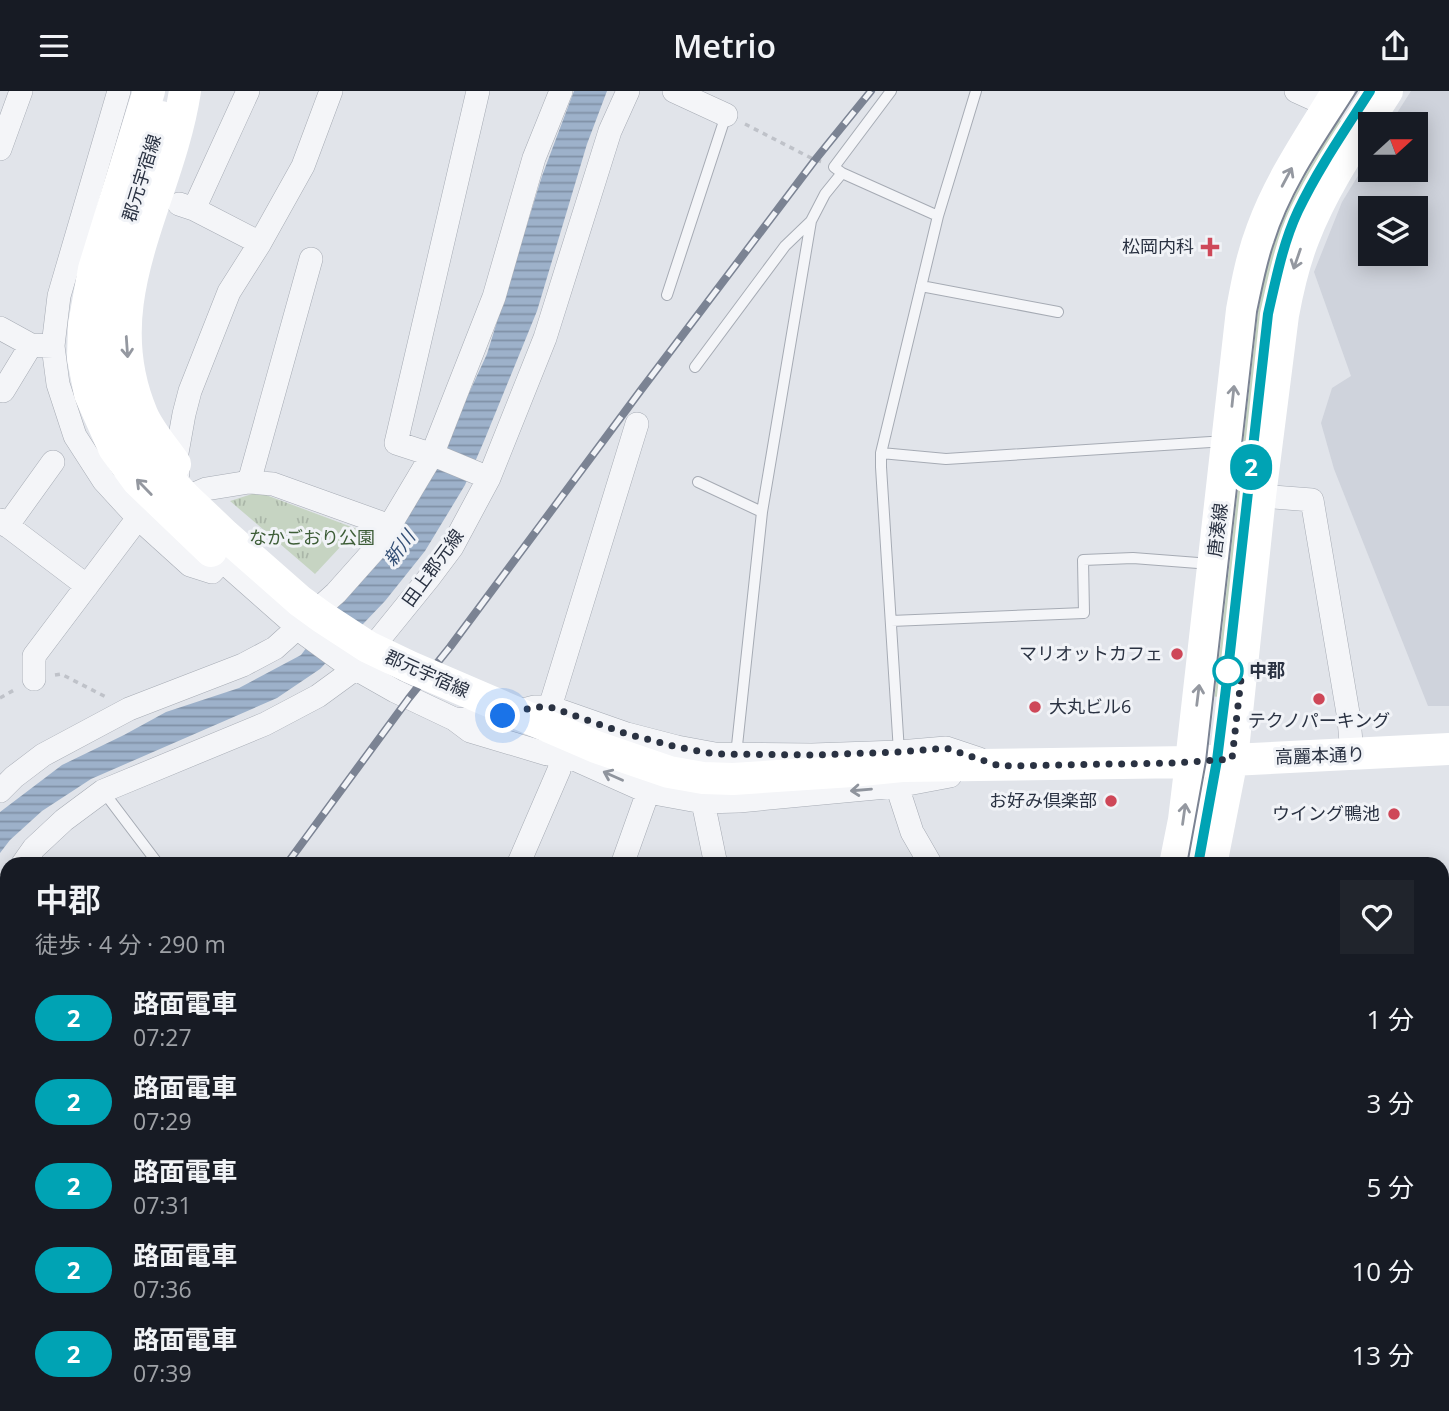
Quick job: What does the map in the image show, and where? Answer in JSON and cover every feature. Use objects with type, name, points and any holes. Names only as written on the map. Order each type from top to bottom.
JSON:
[{"type":"street","points":[[0,149],[21,91]]},
{"type":"street","points":[[185,91],[173,142],[134,265],[127,309],[126,348],[133,387],[143,417],[175,464],[199,534],[217,556]]},
{"type":"street","points":[[248,91],[186,207],[260,243]]},
{"type":"street","points":[[175,464],[190,391],[229,292],[303,166],[331,91]]},
{"type":"street","points":[[478,91],[396,443],[489,478]]},
{"type":"street","points":[[0,791],[13,777],[43,755],[128,709],[243,665],[275,648],[301,631],[377,547],[434,456],[494,297],[534,158],[561,91]]},
{"type":"street","name":"田上郡元線","points":[[28,857],[64,820],[103,791],[265,724],[318,696],[428,579],[452,547],[489,478],[545,338],[610,131],[628,91]]},
{"type":"street","points":[[674,91],[726,115]]},
{"type":"street","points":[[1296,91],[1334,98]]},
{"type":"street","points":[[1213,857],[1232,759],[1283,315],[1293,271],[1318,205],[1387,91]]},
{"type":"street","points":[[0,390],[3,391],[42,345],[59,296],[114,93]]},
{"type":"street","name":"唐湊線","points":[[1177,857],[1184,820],[1248,276],[1266,220],[1289,171],[1334,98]]},
{"type":"street","points":[[160,100],[94,269],[84,325],[83,358],[90,394],[114,448],[138,481],[217,556],[301,631],[349,665],[454,719],[470,731],[547,754],[564,754]]},
{"type":"street","name":"郡元宇宿線","points":[[160,100],[107,309],[104,332],[106,356],[117,404],[127,429],[185,497],[300,601],[368,647],[596,747],[658,769],[703,778],[742,778],[902,766],[1191,762]]},
{"type":"street","points":[[249,482],[311,259]]},
{"type":"street","points":[[0,328],[42,345],[75,436],[104,481],[138,518],[190,565],[212,572],[217,556]]},
{"type":"street","points":[[550,707],[637,424]]},
{"type":"street","points":[[54,462],[4,523],[86,586]]},
{"type":"street","points":[[185,498],[206,489],[249,482],[273,484],[390,526]]},
{"type":"street","points":[[1261,496],[1312,500],[1349,719],[1352,754]]},
{"type":"street","points":[[34,679],[34,656],[138,518]]},
{"type":"street","points":[[454,719],[482,721],[534,707],[550,707],[627,734],[715,754],[812,755],[946,748],[1000,766]]},
{"type":"street","points":[[523,711],[517,726],[523,734],[536,742],[648,792],[703,802],[897,786],[1000,766]]},
{"type":"street","points":[[625,857],[648,792],[659,742]]},
{"type":"street","name":"高麗本通り","points":[[1191,762],[1449,750]]},
{"type":"street","points":[[521,857],[564,754]]},
{"type":"street","points":[[897,786],[912,832],[926,857]]},
{"type":"street","points":[[703,802],[714,857]]},
{"type":"lane","points":[[736,755],[762,512],[811,221],[838,170],[891,91]]},
{"type":"lane","points":[[899,752],[881,453],[938,216],[976,91]]},
{"type":"lane","points":[[667,295],[726,115]]},
{"type":"lane","points":[[838,170],[938,216]]},
{"type":"lane","points":[[695,367],[785,246],[811,221]]},
{"type":"lane","points":[[921,286],[1058,312]]},
{"type":"lane","points":[[881,453],[946,459],[1228,440]]},
{"type":"lane","points":[[698,482],[762,512]]},
{"type":"lane","points":[[891,621],[1084,613],[1083,560],[1133,558],[1214,564]]},
{"type":"lane","points":[[103,791],[153,857]]},
{"type":"path","points":[[726,115],[838,170]]},
{"type":"path","points":[[0,698],[34,679],[61,674],[128,709]]},
{"type":"shaded area","points":[[1411,91],[1449,91],[1449,706],[1428,706],[1334,469],[1321,423],[1332,388],[1351,376],[1314,272],[1342,202],[1358,176],[1358,182],[1428,182],[1428,112],[1398,112]]},
{"type":"green space","points":[[1335,117],[1352,128],[1308,202],[1230,698],[1209,696],[1264,253]]},
{"type":"green space","name":"なかごおり公園","points":[[258,492],[357,529],[315,574],[230,501]]},
{"type":"water","name":"新川","points":[[574,91],[607,91],[587,144],[537,311],[465,485],[425,551],[385,601],[320,669],[277,698],[91,779],[42,811],[10,840],[0,853],[0,812],[62,765],[166,712],[239,688],[301,655],[348,592],[445,445],[487,354],[542,176]]},
{"type":"tram line","points":[[1188,857],[1206,761],[1262,286],[1274,243],[1290,203],[1310,165],[1357,91]]},
{"type":"tram line","points":[[1199,857],[1217,760],[1268,314],[1284,248],[1298,211],[1323,165],[1370,91]]},
{"type":"tram line","name":"2","points":[[1199,857],[1217,760],[1268,314],[1285,246],[1297,213],[1314,180],[1370,91]]},
{"type":"railway","points":[[292,857],[641,390],[815,160],[871,91]]},
{"type":"place","name":"松岡内科","points":[[1210,247]]},
{"type":"place","name":"マリオットカフェ","points":[[1177,654]]},
{"type":"place","name":"中郡","points":[[1228,671]]},
{"type":"place","name":"テクノパーキング","points":[[1319,699]]},
{"type":"place","name":"大丸ビル6","points":[[1035,707]]},
{"type":"place","name":"お好み倶楽部","points":[[1111,801]]},
{"type":"place","name":"ウイング鴨池","points":[[1394,814]]},
{"type":"route","points":[[503,716],[534,707],[550,707],[627,734],[715,754],[812,755],[946,748],[1000,766],[1191,762],[1232,759],[1241,679],[1228,671]]}]
